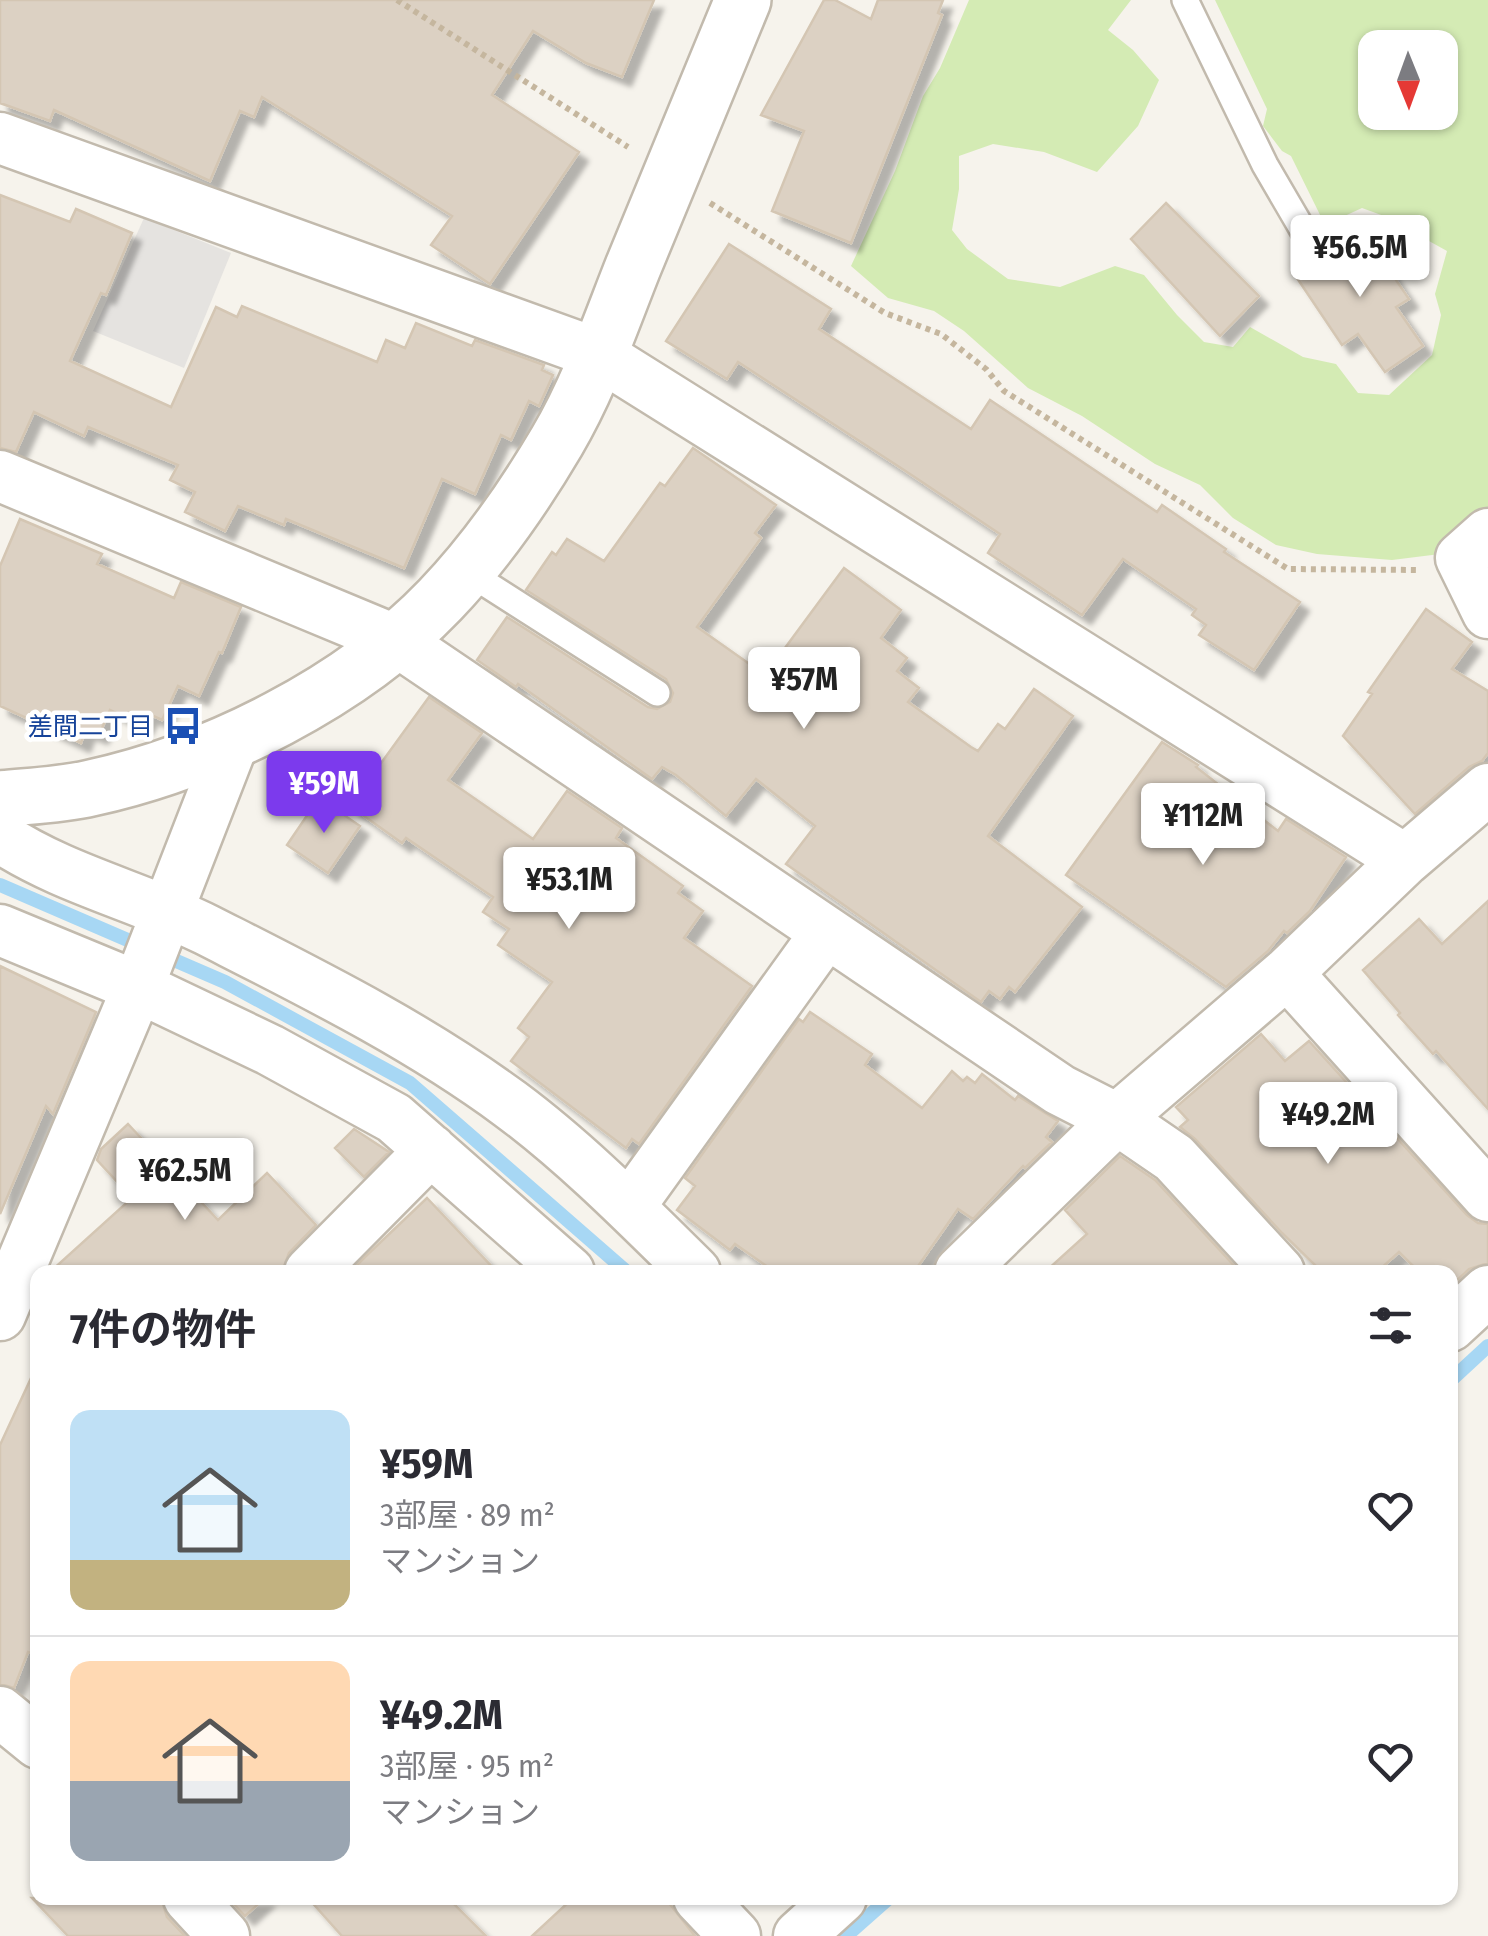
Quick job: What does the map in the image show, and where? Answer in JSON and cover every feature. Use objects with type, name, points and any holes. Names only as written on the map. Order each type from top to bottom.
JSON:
[{"type":"street","points":[[0,799],[86,790],[160,771],[234,740],[325,691],[397,640],[466,570],[516,506],[559,438],[598,354],[743,0]]},
{"type":"street","points":[[0,138],[598,354],[1405,860]]},
{"type":"street","points":[[0,476],[397,640],[1060,1090],[1117,1119],[1174,1158],[1272,1265]]},
{"type":"street","points":[[1488,534],[1461,558],[1488,613]]},
{"type":"street","points":[[12,1302],[234,740]]},
{"type":"street","points":[[967,1265],[1117,1119],[1287,972],[1488,788]]},
{"type":"street","points":[[0,837],[32,858],[169,911],[377,1017],[511,1105],[688,1265]]},
{"type":"street","points":[[0,930],[138,987],[270,1050],[394,1118],[561,1265]]},
{"type":"street","points":[[629,1208],[826,933]]},
{"type":"street","points":[[1287,972],[1488,1196]]},
{"type":"street","points":[[317,1265],[431,1150]]},
{"type":"street","points":[[1458,1319],[1488,1291]]},
{"type":"street","points":[[0,1712],[30,1736]]},
{"type":"street","points":[[706,1905],[735,1936]]},
{"type":"street","points":[[799,1936],[833,1905]]},
{"type":"lane","points":[[1186,0],[1266,165],[1307,237]]},
{"type":"lane","points":[[466,570],[658,693]]},
{"type":"path","points":[[397,0],[638,154]]},
{"type":"path","points":[[705,200],[885,313],[941,334],[986,369],[1004,391],[1288,569],[1427,570]]},
{"type":"green space","points":[[969,0],[1131,0],[1108,30],[1133,50],[1159,80],[1138,126],[1097,172],[1044,152],[993,144],[959,156],[959,189],[952,230],[967,249],[1008,279],[1060,287],[1115,266],[1144,275],[1204,342],[1233,347],[1250,327],[1303,357],[1336,364],[1358,393],[1389,395],[1432,355],[1441,315],[1435,294],[1447,251],[1362,208],[1325,225],[1291,156],[1282,151],[1263,126],[1267,109],[1215,0],[1488,0],[1488,510],[1440,554],[1392,560],[1317,554],[1276,545],[1233,518],[1200,485],[1155,464],[1082,416],[1028,388],[964,331],[934,311],[888,298],[851,266],[895,171],[923,96],[940,68]]},
{"type":"shaded area","points":[[144,218],[231,253],[184,368],[93,331]]},
{"type":"building","points":[[0,0],[654,0],[622,77],[586,63],[533,31],[492,95],[579,152],[490,284],[431,245],[452,216],[262,97],[254,117],[240,111],[210,181],[54,110],[50,121],[0,103]]},
{"type":"building","points":[[824,0],[835,0],[871,19],[878,0],[943,0],[938,13],[942,15],[851,243],[772,211],[804,131],[761,115]]},
{"type":"building","points":[[0,195],[70,222],[76,209],[132,233],[106,295],[101,293],[70,361],[171,407],[216,307],[237,317],[242,306],[377,362],[386,340],[405,348],[416,323],[472,346],[475,340],[544,365],[542,370],[553,375],[539,406],[529,401],[511,440],[501,435],[475,494],[442,479],[404,568],[286,519],[284,525],[238,506],[225,531],[185,512],[195,492],[170,480],[178,465],[88,427],[84,436],[34,412],[16,452],[0,448]]},
{"type":"building","points":[[1166,203],[1259,296],[1220,336],[1131,239]]},
{"type":"building","points":[[1349,235],[1357,246],[1368,239],[1409,299],[1396,307],[1423,346],[1385,372],[1358,334],[1342,345],[1293,272]]},
{"type":"building","points":[[729,244],[831,309],[819,329],[971,429],[990,400],[1157,512],[1162,505],[1300,602],[1254,670],[1199,635],[1206,625],[1192,615],[1196,609],[1123,559],[1082,615],[988,553],[1000,534],[904,470],[738,362],[727,379],[666,341]]},
{"type":"building","points":[[693,448],[776,505],[755,533],[761,538],[697,627],[765,675],[844,568],[901,610],[881,638],[907,658],[897,671],[919,688],[908,702],[971,747],[978,751],[998,724],[1005,729],[1034,689],[1073,716],[988,836],[1082,907],[1015,992],[1009,987],[1000,999],[989,991],[981,1002],[786,864],[815,826],[756,779],[726,816],[676,775],[662,767],[652,779],[518,684],[516,687],[477,660],[507,617],[648,707],[657,709],[670,702],[673,693],[666,679],[526,590],[552,552],[556,555],[567,539],[604,561],[660,483],[665,486]]},
{"type":"building","points":[[20,519],[102,554],[97,564],[174,598],[181,582],[241,607],[199,696],[178,686],[162,720],[149,714],[143,726],[110,710],[99,735],[86,730],[81,743],[0,706],[0,566]]},
{"type":"building","points":[[1426,609],[1472,642],[1452,669],[1488,691],[1488,753],[1415,814],[1343,736],[1372,694],[1368,692]]},
{"type":"building","points":[[429,697],[482,733],[448,780],[533,839],[567,791],[622,828],[616,838],[683,886],[678,893],[703,911],[684,938],[752,986],[639,1144],[632,1139],[626,1148],[511,1061],[529,1037],[518,1028],[552,982],[498,945],[509,929],[483,912],[493,897],[406,838],[402,843],[350,806]]},
{"type":"building","points":[[1162,742],[1198,765],[1278,831],[1286,819],[1346,857],[1310,911],[1226,987],[1066,875]]},
{"type":"building","points":[[319,798],[360,826],[328,873],[287,845]]},
{"type":"building","points":[[1488,901],[1488,1109],[1436,1051],[1433,1054],[1363,970],[1419,919],[1442,944]]},
{"type":"building","points":[[0,966],[96,1012],[53,1114],[46,1106],[0,1214]]},
{"type":"building","points":[[810,1012],[872,1054],[865,1065],[922,1108],[952,1071],[963,1081],[967,1077],[975,1083],[982,1074],[1015,1100],[1018,1096],[1058,1121],[1046,1137],[1052,1142],[1023,1166],[973,1219],[958,1209],[919,1265],[765,1265],[735,1244],[730,1250],[677,1210],[695,1186],[685,1178],[799,1019],[803,1022]]},
{"type":"building","points":[[1261,1034],[1285,1061],[1309,1041],[1467,1215],[1478,1223],[1488,1224],[1488,1263],[1469,1269],[1458,1279],[1458,1265],[1412,1265],[1399,1252],[1385,1265],[1315,1265],[1180,1127],[1188,1120],[1176,1107]]},
{"type":"building","points":[[128,1124],[218,1220],[267,1173],[316,1225],[289,1253],[285,1265],[58,1265],[132,1198],[97,1160],[101,1149]]},
{"type":"building","points":[[354,1129],[389,1152],[364,1177],[335,1148]]},
{"type":"building","points":[[1120,1156],[1155,1180],[1234,1265],[1053,1265],[1087,1234],[1065,1210]]},
{"type":"building","points":[[427,1198],[490,1265],[357,1265]]},
{"type":"building","points":[[30,1380],[30,1653],[14,1688],[0,1684],[0,1445]]},
{"type":"building","points":[[39,1905],[163,1905],[167,1917],[185,1936],[68,1936]]},
{"type":"building","points":[[235,1905],[257,1905],[245,1916]]},
{"type":"building","points":[[314,1905],[455,1905],[486,1936],[342,1936]]},
{"type":"building","points":[[565,1905],[671,1905],[695,1936],[532,1936]]},
{"type":"waterway","points":[[0,885],[225,982],[410,1083],[619,1265]]},
{"type":"waterway","points":[[1458,1374],[1488,1346]]},
{"type":"waterway","points":[[846,1936],[881,1905]]},
{"type":"place","name":"差間二丁目","points":[[183,726]]}]
